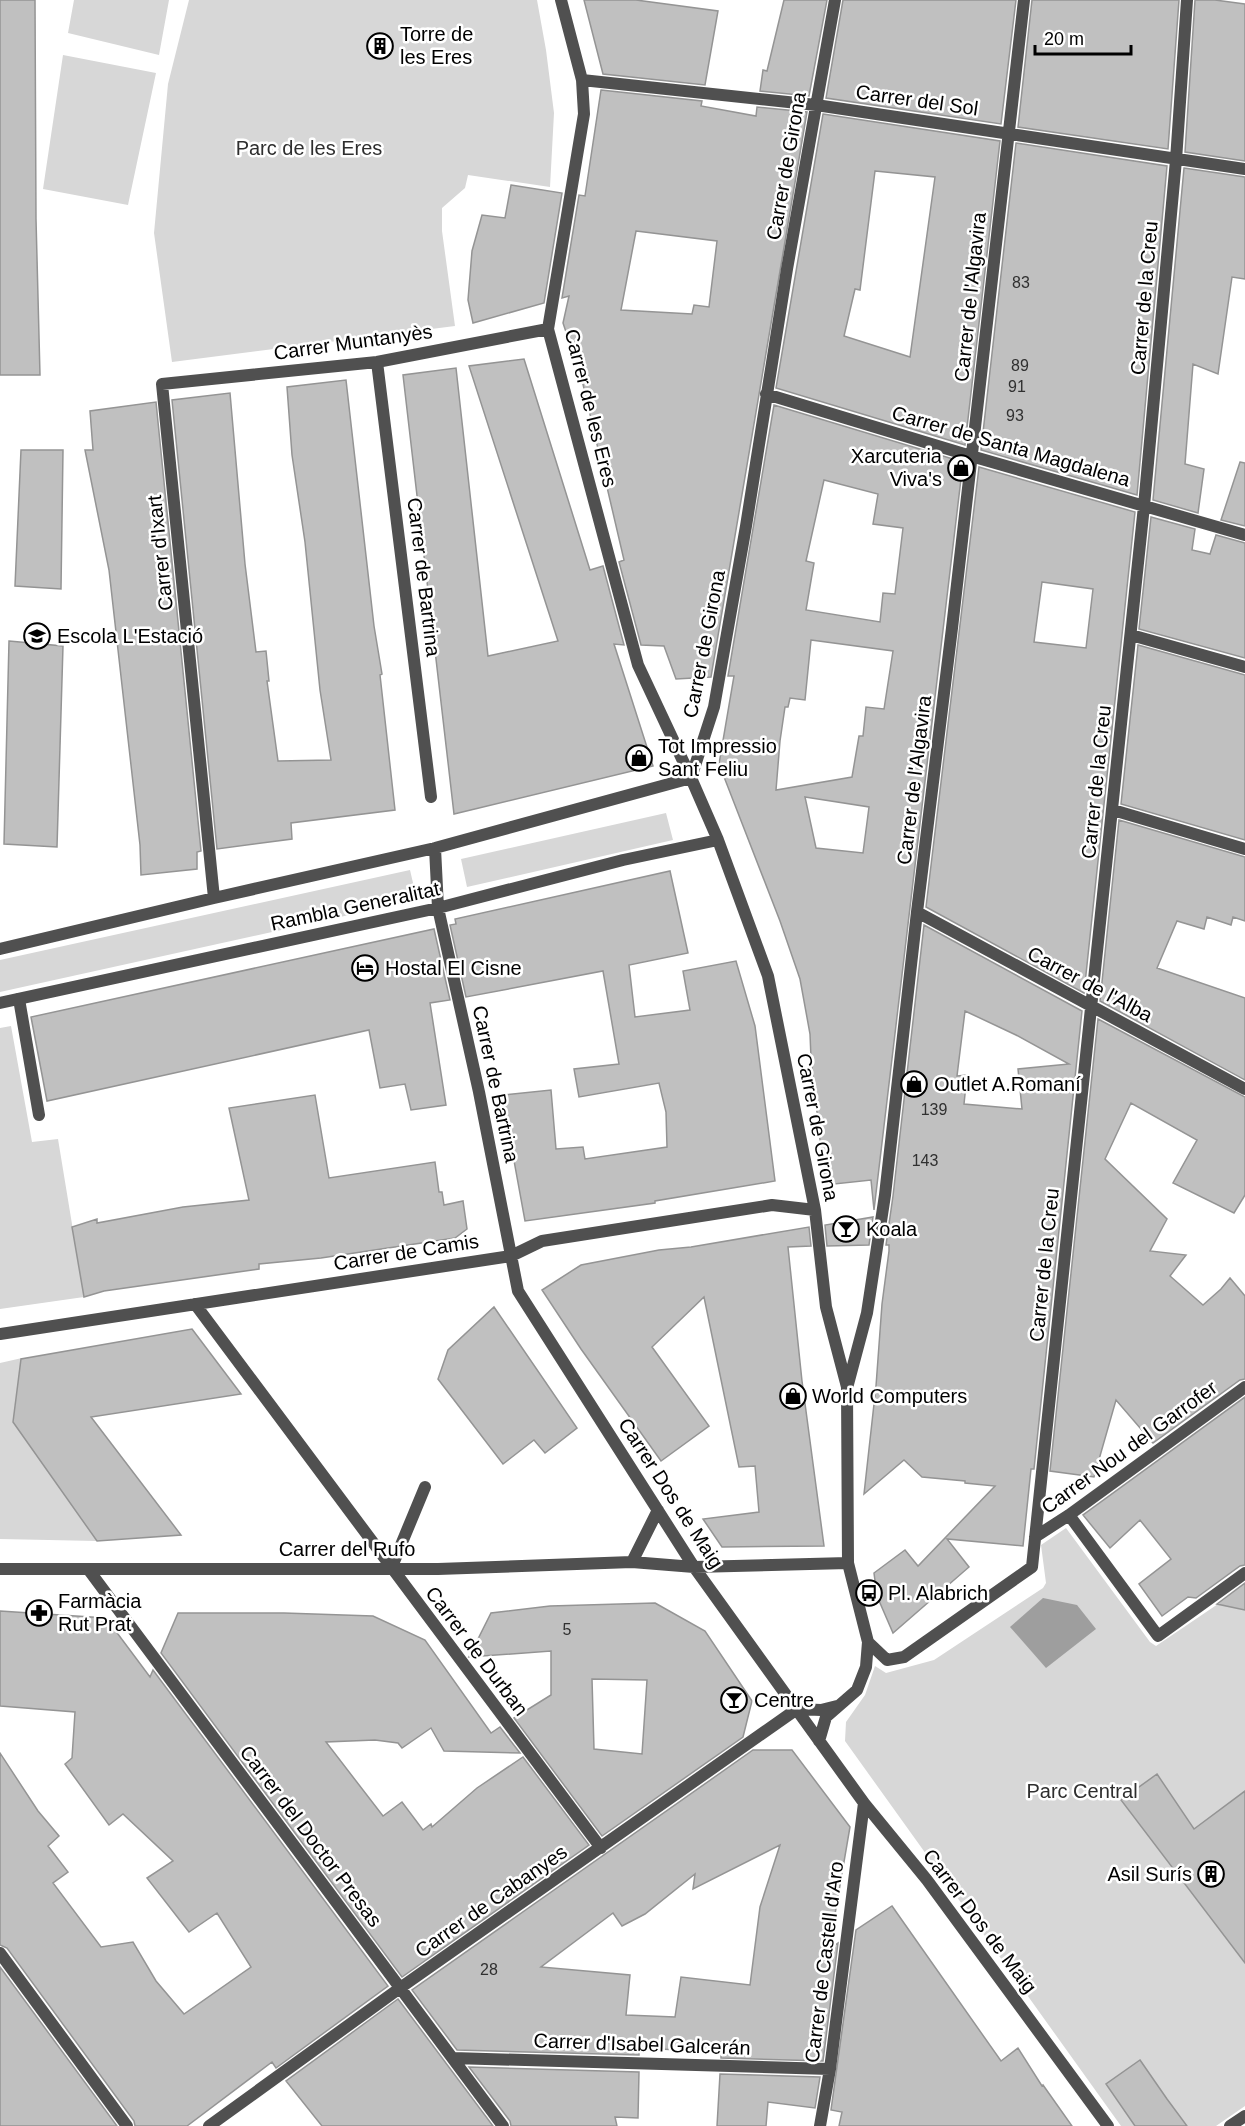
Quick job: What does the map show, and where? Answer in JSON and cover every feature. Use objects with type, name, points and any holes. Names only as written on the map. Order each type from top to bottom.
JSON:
[{"type":"street","name":"Carrer de les Eres","points":[[561,0],[582,80],[584,114],[548,329],[638,664],[691,778]]},
{"type":"street","name":"Carrer de Girona","points":[[836,0],[766,394],[746,526],[714,707],[691,778],[718,840],[768,976],[814,1210],[826,1307],[847,1388]]},
{"type":"street","name":"Carrer de l'Algavira","points":[[868,1642],[848,1563],[847,1388],[867,1312],[885,1195],[1024,0]]},
{"type":"street","name":"Carrer de la Creu","points":[[868,1642],[887,1660],[904,1657],[1032,1567],[1144,506],[1176,160],[1187,0]]},
{"type":"street","name":"Carrer del Sol","points":[[582,80],[816,105],[1245,169]]},
{"type":"street","name":"Carrer Muntanyès","points":[[162,384],[377,362],[548,329]]},
{"type":"street","name":"Carrer de Bartrina","points":[[377,362],[431,797]]},
{"type":"street","name":"Carrer d'Ixart","points":[[162,384],[214,898]]},
{"type":"street","name":"Carrer de Santa Magdalena","points":[[766,394],[1245,535]]},
{"type":"street","points":[[1131,635],[1245,668]]},
{"type":"street","name":"Rambla Generalitat","points":[[0,949],[435,848],[691,778]]},
{"type":"street","points":[[1113,810],[1245,849]]},
{"type":"street","name":"Rambla Generalitat","points":[[0,1003],[438,908],[623,860],[718,840]]},
{"type":"street","name":"Carrer de Bartrina","points":[[435,848],[438,908],[479,1092],[511,1256]]},
{"type":"street","name":"Carrer de l'Alba","points":[[917,912],[1245,1089]]},
{"type":"street","points":[[19,999],[39,1115]]},
{"type":"street","name":"Carrer de Camis","points":[[0,1334],[511,1256],[542,1241],[772,1205],[814,1210]]},
{"type":"street","name":"Carrer Dos de Maig","points":[[511,1256],[518,1291],[694,1567],[864,1803],[927,1880],[1108,2126]]},
{"type":"street","name":"Carrer de Durban","points":[[195,1304],[601,1848]]},
{"type":"street","name":"Carrer Nou del Garrofer","points":[[1035,1537],[1245,1388]]},
{"type":"street","points":[[391,1569],[426,1487]]},
{"type":"street","points":[[633,1562],[658,1510]]},
{"type":"street","points":[[1069,1515],[1158,1636],[1245,1573]]},
{"type":"street","name":"Carrer del Rufo","points":[[0,1569],[391,1569],[633,1562],[694,1567],[848,1563]]},
{"type":"street","name":"Carrer del Doctor Presas","points":[[88,1569],[504,2126]]},
{"type":"street","points":[[819,1741],[826,1717],[857,1690],[866,1667],[868,1642]]},
{"type":"street","points":[[797,1709],[821,1710],[839,1706]]},
{"type":"street","name":"Carrer de Cabanyes","points":[[209,2126],[400,1988],[797,1709]]},
{"type":"street","name":"Carrer de Castell d'Aro","points":[[820,2126],[830,2069],[864,1803]]},
{"type":"street","points":[[0,1953],[128,2126]]},
{"type":"street","name":"Carrer d'Isabel Galcerán","points":[[453,2058],[830,2069]]},
{"type":"street","points":[[1230,2126],[1245,2116]]},
{"type":"green space","points":[[74,0],[169,0],[159,55],[68,33]]},
{"type":"green space","name":"Parc de les Eres","points":[[189,0],[537,0],[554,113],[550,187],[468,175],[465,188],[442,208],[442,231],[455,326],[172,362],[154,233],[168,84]]},
{"type":"green space","points":[[63,55],[156,73],[128,205],[43,189]]},
{"type":"green space","points":[[666,813],[673,840],[467,887],[461,859]]},
{"type":"green space","points":[[410,870],[417,900],[0,992],[0,960]]},
{"type":"green space","points":[[11,1026],[32,1142],[58,1139],[84,1297],[0,1309],[0,1028]]},
{"type":"green space","points":[[22,1358],[13,1422],[97,1541],[0,1539],[0,1363]]},
{"type":"green space","name":"Parc Central","points":[[1066,1528],[1150,1642],[1156,1646],[1218,1604],[1245,1610],[1245,2106],[1216,2126],[1121,2126],[845,1741],[846,1722],[865,1695],[875,1666],[886,1673],[934,1660],[1043,1588],[1046,1583],[1041,1545]]},
{"type":"shaded area","points":[[1043,1598],[1077,1605],[1096,1629],[1046,1668],[1010,1627]]},
{"type":"building","points":[[0,0],[35,0],[36,219],[40,375],[0,375]]},
{"type":"building","points":[[584,0],[636,0],[718,11],[705,85],[603,74]]},
{"type":"building","points":[[784,0],[827,0],[809,96],[760,91],[763,70],[767,71]]},
{"type":"building","points":[[843,0],[1016,0],[1001,124],[826,98]]},
{"type":"building","points":[[1032,0],[1179,0],[1168,149],[1018,127]]},
{"type":"building","points":[[1195,0],[1245,4],[1245,161],[1185,152]]},
{"type":"building","points":[[601,90],[702,101],[701,106],[756,116],[757,107],[807,112],[711,677],[676,679],[664,646],[641,645],[619,562],[624,560],[575,350],[572,350],[563,323],[569,296],[562,298],[579,195],[585,196]],"holes":[[[636,231],[717,241],[709,307],[694,305],[692,314],[621,310]]]},
{"type":"building","points":[[823,114],[1000,141],[965,445],[776,388]],"holes":[[[875,171],[935,177],[910,357],[844,336],[855,289],[860,290]]]},
{"type":"building","points":[[1016,143],[1167,166],[1137,495],[981,450]]},
{"type":"building","points":[[1184,168],[1245,177],[1245,279],[1232,277],[1218,374],[1193,364],[1185,464],[1204,469],[1198,513],[1153,500]]},
{"type":"building","points":[[511,185],[562,193],[544,303],[473,323],[468,300],[472,251],[482,215],[505,218]]},
{"type":"building","points":[[524,359],[590,570],[603,566],[624,645],[614,644],[653,766],[454,814],[403,375],[456,368],[488,656],[558,641],[469,366]]},
{"type":"building","points":[[346,380],[374,626],[382,674],[380,675],[395,810],[291,823],[292,839],[217,849],[172,400],[230,393],[245,564],[256,652],[266,651],[269,681],[267,681],[278,761],[331,760],[320,690],[305,542],[292,455],[287,387]]},
{"type":"building","points":[[156,402],[201,851],[197,852],[197,869],[141,875],[140,845],[109,570],[85,450],[93,450],[90,411]]},
{"type":"building","points":[[774,405],[963,462],[874,1210],[871,1180],[825,1185],[810,1034],[800,979],[719,764],[734,676],[728,676]],"holes":[[[824,480],[878,494],[873,524],[903,528],[895,594],[883,593],[880,622],[806,610],[814,563],[806,561]],[[811,640],[893,651],[884,709],[866,707],[863,736],[859,736],[852,777],[776,790],[785,707],[788,707],[790,698],[805,700]],[[805,797],[869,807],[863,853],[816,848]]]},
{"type":"building","points":[[21,450],[63,450],[61,589],[15,586]]},
{"type":"building","points":[[1240,462],[1245,463],[1245,526],[1221,520]]},
{"type":"building","points":[[979,467],[1135,512],[1084,993],[926,907]],"holes":[[[1042,582],[1093,589],[1086,648],[1034,642]]]},
{"type":"building","points":[[1151,517],[1195,529],[1192,550],[1210,554],[1216,535],[1245,543],[1245,658],[1139,629]]},
{"type":"building","points":[[9,641],[63,646],[57,847],[4,844]]},
{"type":"building","points":[[1138,645],[1245,675],[1245,840],[1121,804]]},
{"type":"building","points":[[1119,820],[1245,857],[1245,921],[1233,917],[1231,925],[1207,917],[1204,929],[1177,921],[1157,968],[1245,998],[1245,1080],[1100,1001]]},
{"type":"building","points":[[670,871],[688,953],[629,965],[635,1017],[690,1010],[683,971],[736,961],[755,1026],[775,1181],[655,1201],[655,1203],[525,1221],[502,1095],[551,1090],[556,1149],[583,1147],[585,1159],[667,1147],[666,1112],[659,1083],[579,1097],[574,1069],[619,1064],[603,971],[466,997],[450,925],[456,924],[455,919]]},
{"type":"building","points":[[924,925],[1082,1011],[1034,1469],[1031,1469],[1023,1546],[947,1539],[969,1567],[893,1633],[877,1596],[874,1573],[905,1550],[918,1566],[995,1486],[922,1477],[904,1460],[864,1494],[889,1251],[889,1245],[886,1245]],"holes":[[[965,1011],[1069,1064],[1018,1069],[1022,1109],[964,1104],[967,1075],[957,1076]]]},
{"type":"building","points":[[434,929],[450,1000],[430,1003],[446,1105],[411,1110],[405,1084],[380,1088],[369,1030],[47,1101],[31,1017]]},
{"type":"building","points":[[1098,1019],[1245,1097],[1245,1195],[1234,1213],[1173,1183],[1197,1140],[1131,1103],[1105,1159],[1167,1219],[1150,1251],[1186,1255],[1170,1276],[1203,1305],[1230,1278],[1245,1296],[1245,1379],[1240,1380],[1153,1443],[1116,1400],[1094,1477],[1050,1471]]},
{"type":"building","points":[[315,1095],[329,1178],[435,1162],[439,1192],[442,1192],[444,1205],[463,1201],[467,1229],[455,1238],[321,1258],[259,1264],[259,1269],[104,1291],[84,1297],[72,1227],[97,1219],[97,1223],[183,1207],[249,1200],[229,1108]]},
{"type":"building","points":[[873,1217],[869,1245],[827,1246],[825,1225]]},
{"type":"building","points":[[809,1227],[811,1246],[788,1247],[802,1381],[824,1546],[722,1547],[703,1519],[759,1512],[755,1466],[739,1467],[704,1297],[652,1347],[709,1426],[661,1461],[542,1290],[581,1265],[659,1250],[691,1247]]},
{"type":"building","points":[[494,1307],[577,1428],[545,1453],[534,1440],[503,1464],[438,1379],[448,1350]]},
{"type":"building","points":[[192,1329],[241,1394],[91,1417],[181,1535],[97,1541],[13,1422],[21,1359]]},
{"type":"building","points":[[1245,1397],[1245,1565],[1240,1566],[1196,1598],[1188,1597],[1162,1616],[1139,1584],[1171,1559],[1140,1520],[1110,1548],[1083,1515]]},
{"type":"building","points":[[1245,1583],[1245,1610],[1217,1604]]},
{"type":"building","points":[[655,1603],[705,1631],[752,1701],[743,1737],[602,1836],[514,1718],[551,1695],[551,1651],[469,1657],[491,1613],[550,1606]],"holes":[[[592,1679],[647,1680],[642,1754],[594,1749]]]},
{"type":"building","points":[[0,1611],[106,1618],[150,1677],[153,1670],[388,1986],[276,2068],[272,2062],[187,2126],[135,2126],[134,2121],[7,1948],[0,1945],[0,1753],[38,1811],[59,1836],[48,1846],[68,1872],[53,1883],[101,1947],[133,1942],[156,1981],[184,2014],[251,1967],[217,1913],[189,1932],[147,1878],[173,1861],[123,1814],[109,1825],[65,1764],[72,1758],[75,1712],[0,1706]]},
{"type":"building","points":[[178,1613],[373,1616],[425,1640],[491,1733],[500,1727],[520,1753],[444,1751],[431,1728],[402,1748],[398,1743],[375,1740],[326,1742],[383,1816],[402,1802],[423,1830],[431,1824],[432,1827],[477,1788],[523,1757],[589,1845],[402,1977],[161,1653]]},
{"type":"building","points":[[753,1750],[792,1750],[850,1827],[829,1949],[838,1943],[823,2061],[721,2058],[721,2052],[639,2048],[639,2055],[457,2050],[412,1990]],"holes":[[[780,1845],[760,1907],[750,1985],[681,1977],[675,2017],[626,2015],[630,1975],[541,1967],[613,1913],[622,1926],[645,1914],[695,1874],[693,1889]]]},
{"type":"building","name":"Asil Surís","points":[[1157,1774],[1194,1829],[1245,1791],[1245,1963],[1121,1800]]},
{"type":"building","points":[[892,1906],[1001,2061],[1018,2048],[1042,2086],[1072,2126],[839,2126],[842,2112],[831,2110],[856,1930]]},
{"type":"building","points":[[0,1967],[117,2126],[0,2126]]},
{"type":"building","points":[[398,1999],[493,2126],[322,2126],[286,2081]]},
{"type":"building","points":[[1140,2060],[1187,2126],[1135,2126],[1106,2084]]},
{"type":"building","points":[[469,2067],[639,2072],[638,2118],[615,2117],[617,2126],[511,2126],[510,2121]]},
{"type":"building","points":[[720,2074],[820,2077],[815,2108],[768,2102],[766,2126],[717,2126]]},
{"type":"place","name":"Torre de les Eres","points":[[380,46]]},
{"type":"place","name":"Xarcuteria Viva's","points":[[961,468]]},
{"type":"place","name":"Escola L'Estació","points":[[37,636]]},
{"type":"place","name":"Tot Impressio Sant Feliu","points":[[639,758]]},
{"type":"place","name":"Hostal El Cisne","points":[[365,968]]},
{"type":"place","name":"Outlet A.Romaní","points":[[914,1084]]},
{"type":"place","name":"Koala","points":[[846,1229]]},
{"type":"place","name":"World Computers","points":[[793,1396]]},
{"type":"place","name":"Pl. Alabrich","points":[[869,1593]]},
{"type":"place","name":"Farmàcia Rut Prat","points":[[39,1613]]},
{"type":"place","name":"Centre","points":[[734,1700]]},
{"type":"place","name":"Asil Surís","points":[[1211,1874]]}]
